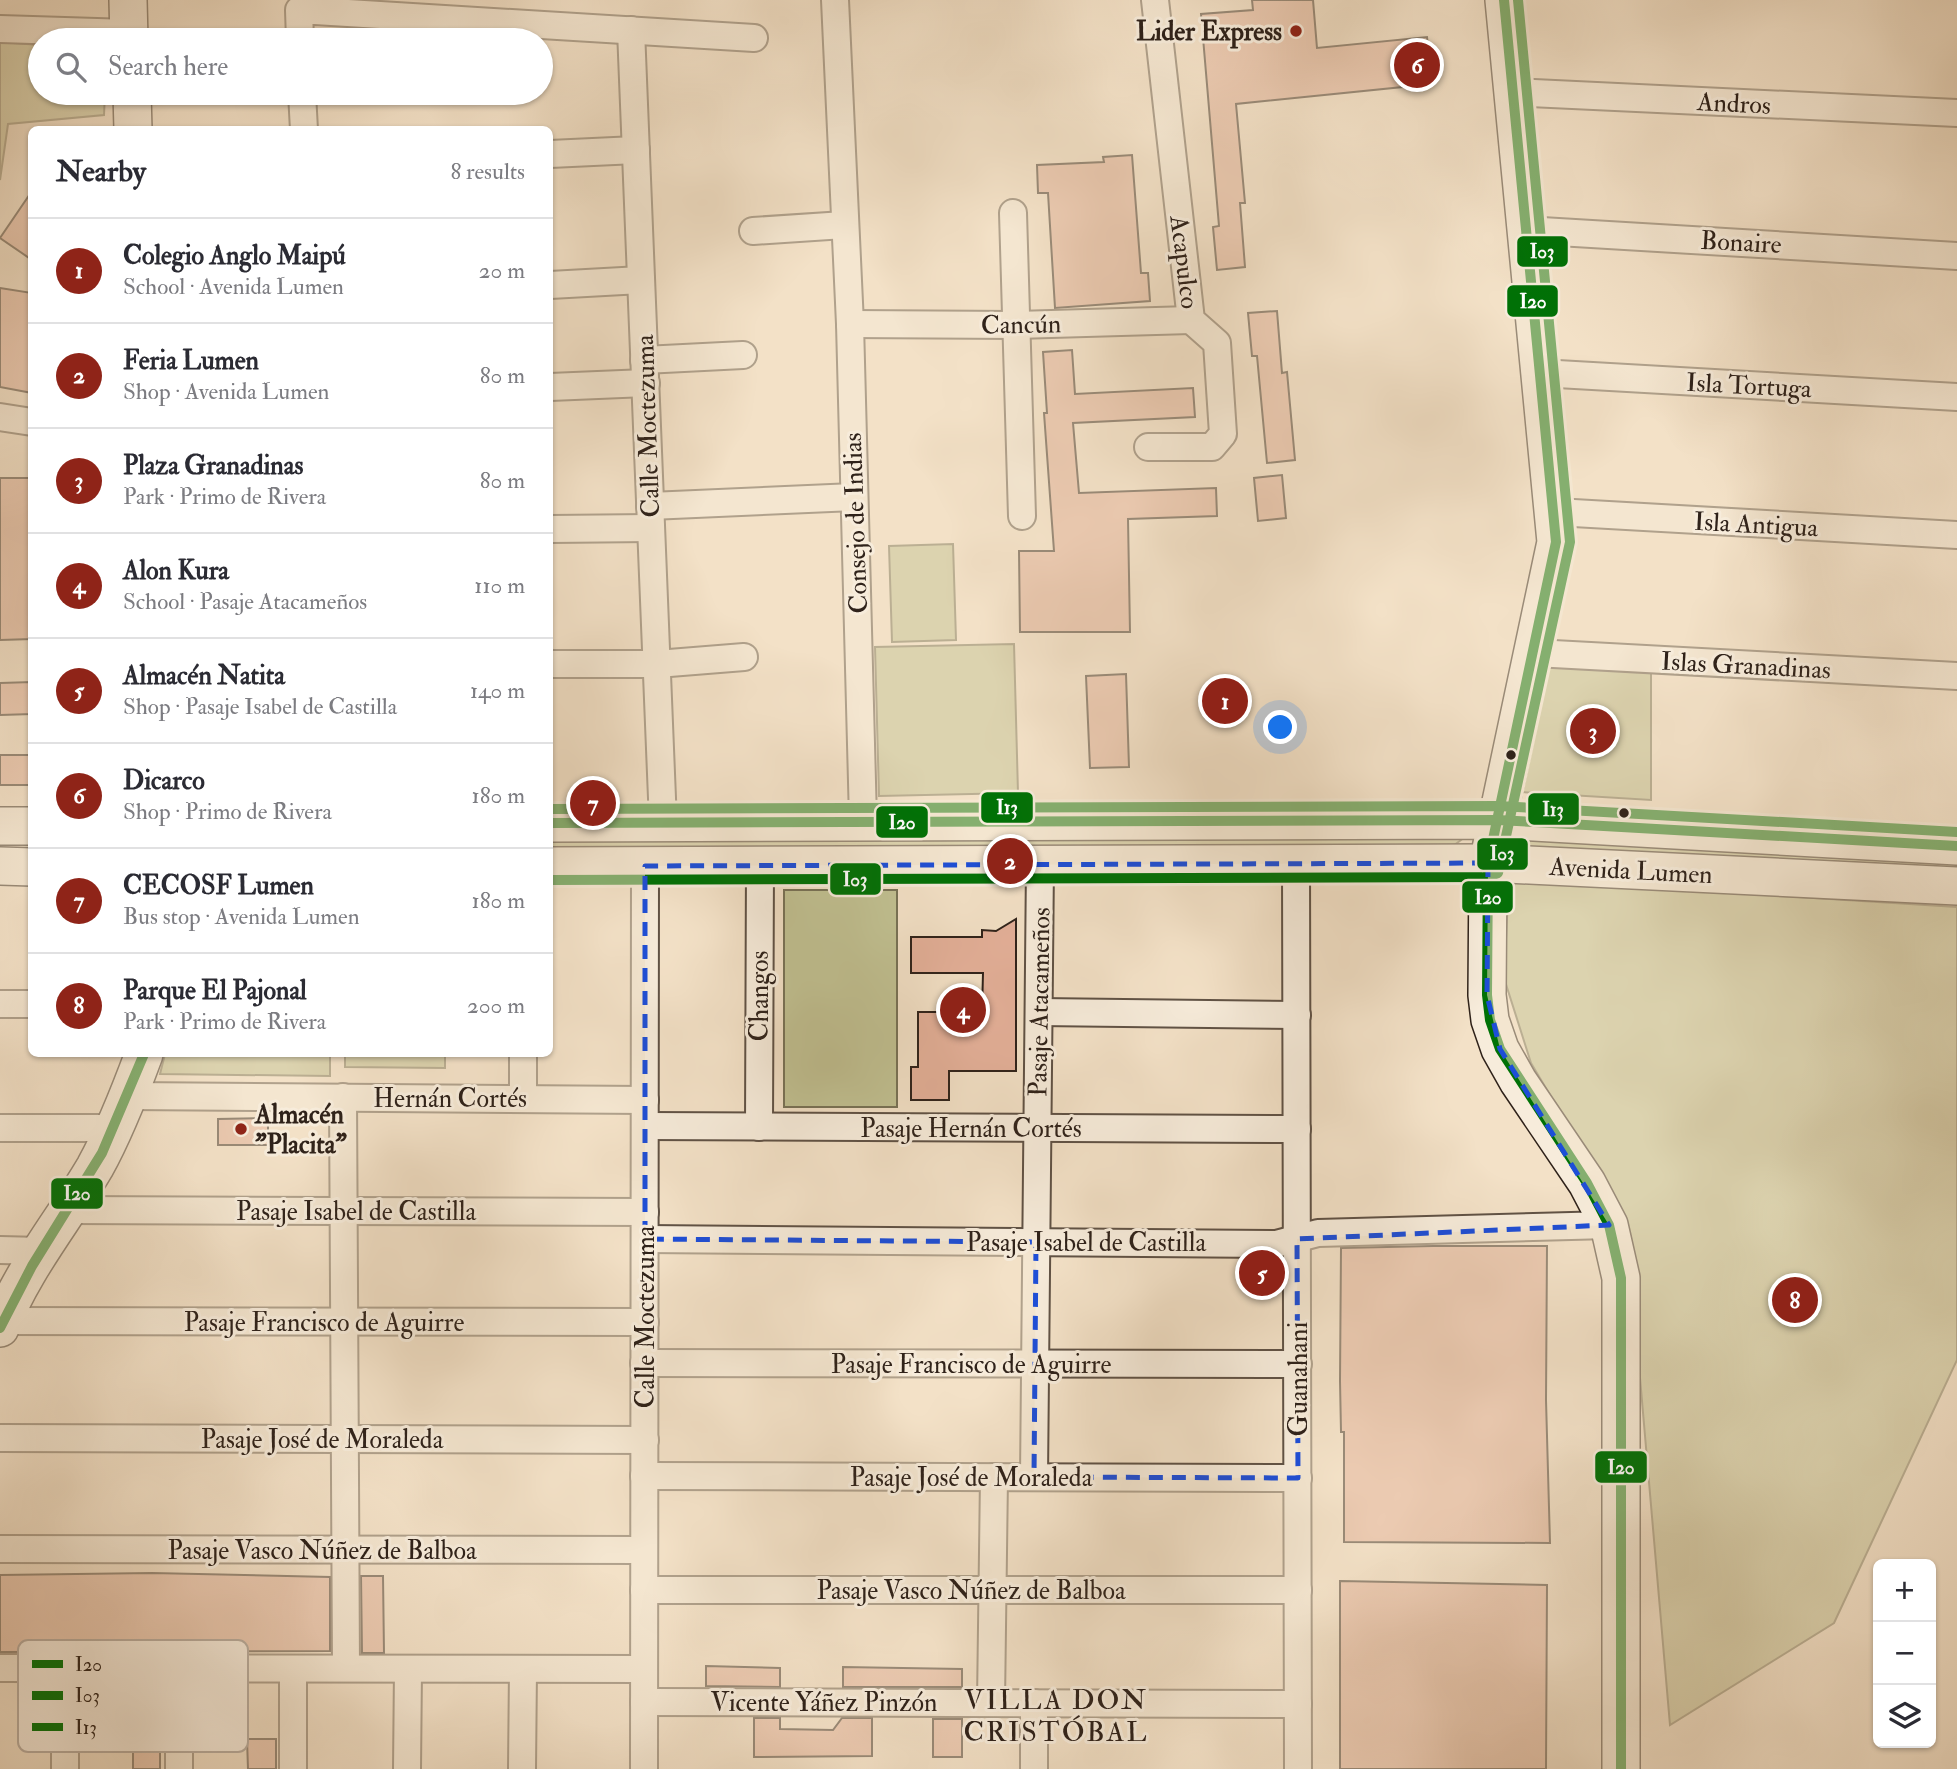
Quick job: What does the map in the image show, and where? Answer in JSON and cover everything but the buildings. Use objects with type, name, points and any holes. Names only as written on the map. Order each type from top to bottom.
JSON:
[{"type":"street","name":"Consejo de Indias","points":[[835,0],[850,324],[863,820]]},
{"type":"street","name":"Acapulco","points":[[1148,447],[1212,447],[1223,434],[1217,343],[1191,320],[1156,0]]},
{"type":"street","points":[[1504,0],[1525,230],[1556,512],[1553,567],[1488,863],[1487,995],[1490,1020],[1500,1049],[1518,1081],[1587,1183],[1609,1225],[1621,1278],[1621,1769]]},
{"type":"street","points":[[300,28],[299,10],[754,38]]},
{"type":"street","points":[[0,29],[129,24]]},
{"type":"street","name":"Calle Moctezuma","points":[[631,30],[663,822]]},
{"type":"street","name":"Andros","points":[[1511,92],[1957,113]]},
{"type":"street","points":[[132,105],[133,126]]},
{"type":"street","points":[[303,105],[304,126]]},
{"type":"street","points":[[553,154],[636,150]]},
{"type":"street","points":[[1013,213],[1022,516]]},
{"type":"street","points":[[753,231],[844,225]]},
{"type":"street","name":"Bonaire","points":[[1525,230],[1957,256]]},
{"type":"street","points":[[553,285],[641,281]]},
{"type":"street","name":"Cancún","points":[[850,324],[1016,325],[1191,320]]},
{"type":"street","points":[[553,387],[743,355]]},
{"type":"street","name":"Isla Tortuga","points":[[1540,373],[1957,397]]},
{"type":"street","points":[[0,417],[28,421]]},
{"type":"street","points":[[553,529],[854,497]]},
{"type":"street","name":"Isla Antigua","points":[[1556,512],[1957,535]]},
{"type":"street","name":"Islas Granadinas","points":[[1535,653],[1957,676]]},
{"type":"street","points":[[553,663],[657,664],[744,657]]},
{"type":"street","name":"Avenida Lumen","points":[[553,823],[1498,820],[1957,846]]},
{"type":"street","points":[[0,826],[28,826]]},
{"type":"street","name":"Guanahani","points":[[1296,863],[1298,1769]]},
{"type":"street","name":"Avenida Lumen","points":[[553,866],[1488,863],[1957,886]]},
{"type":"street","name":"Pasaje Atacameños","points":[[1034,1477],[1040,864]]},
{"type":"street","name":"Changos","points":[[759,1127],[760,865]]},
{"type":"street","points":[[0,866],[28,867]]},
{"type":"street","name":"Calle Moctezuma","points":[[644,1769],[645,866]]},
{"type":"street","points":[[0,1004],[28,1004]]},
{"type":"street","points":[[1039,1012],[1297,1015]]},
{"type":"street","points":[[1,1325],[41,1251],[95,1166],[121,1112],[143,1057]]},
{"type":"street","points":[[523,1057],[523,1099]]},
{"type":"street","points":[[343,1097],[346,1668]]},
{"type":"street","name":"Hernán Cortés","points":[[0,1128],[121,1112],[343,1097],[523,1099],[645,1113]]},
{"type":"street","name":"Pasaje Hernán Cortés","points":[[645,1113],[759,1127],[1297,1129]]},
{"type":"street","name":"Pasaje Isabel de Castilla","points":[[67,1210],[645,1212]]},
{"type":"street","name":"Pasaje Isabel de Castilla","points":[[645,1239],[1276,1244],[1318,1233],[1609,1225]]},
{"type":"street","points":[[0,1250],[41,1251]]},
{"type":"street","name":"Pasaje Francisco de Aguirre","points":[[1,1325],[645,1322]]},
{"type":"street","name":"Pasaje Francisco de Aguirre","points":[[645,1363],[1298,1364]]},
{"type":"street","name":"Pasaje José de Moraleda","points":[[0,1438],[645,1440]]},
{"type":"street","name":"Pasaje José de Moraleda","points":[[645,1476],[1298,1478]]},
{"type":"street","points":[[991,1702],[994,1477]]},
{"type":"street","name":"Pasaje Vasco Núñez de Balboa","points":[[0,1549],[644,1550]]},
{"type":"street","name":"Pasaje Vasco Núñez de Balboa","points":[[644,1590],[1298,1590]]},
{"type":"street","points":[[0,1668],[18,1668]]},
{"type":"street","points":[[248,1669],[644,1669]]},
{"type":"street","points":[[293,1669],[293,1769]]},
{"type":"street","points":[[407,1769],[408,1669]]},
{"type":"street","points":[[522,1769],[523,1669]]},
{"type":"street","name":"Vicente Yáñez Pinzón","points":[[644,1702],[1298,1704]]},
{"type":"street","points":[[1034,1703],[1034,1769]]},
{"type":"highlighted area","points":[[1488,863],[1487,995],[1500,1049],[1609,1225],[1297,1239],[1298,1478],[1034,1477],[1036,1242],[645,1239],[645,866]]},
{"type":"green space","points":[[0,42],[28,44],[28,105],[104,105],[104,115],[8,124],[0,180]]},
{"type":"green space","points":[[953,544],[956,640],[892,642],[889,546]]},
{"type":"green space","points":[[1014,644],[1018,793],[879,796],[875,647]]},
{"type":"green space","points":[[1548,665],[1651,670],[1651,800],[1521,792]]},
{"type":"green space","points":[[1452,833],[1461,840],[1445,852],[553,855],[553,836]]},
{"type":"green space","points":[[1511,835],[1957,862],[1957,875],[1512,849],[1506,843]]},
{"type":"green space","points":[[1509,879],[1957,907],[1957,1360],[1834,1623],[1670,1725],[1628,1239],[1610,1196],[1531,1063],[1504,978]]},
{"type":"green space","points":[[784,890],[897,890],[897,1107],[784,1107]]},
{"type":"green space","points":[[164,1057],[330,1057],[330,1076],[160,1074]]},
{"type":"green space","points":[[345,1057],[445,1057],[445,1068],[345,1067]]},
{"type":"transit line","name":"I20","points":[[1504,0],[1556,542],[1488,863],[1487,995],[1490,1020],[1500,1049],[1587,1183],[1609,1225],[1621,1278],[1621,1769]]},
{"type":"transit line","name":"I03","points":[[553,880],[1488,877],[1498,873],[1570,542],[1518,0]]},
{"type":"transit line","name":"I13","points":[[553,809],[1498,806],[1957,832]]},
{"type":"transit line","name":"I20","points":[[553,823],[1498,820],[1957,846]]},
{"type":"transit line","name":"I20","points":[[0,1328],[32,1266],[102,1153],[143,1057]]},
{"type":"place","name":"Lider Express","points":[[1296,31]]},
{"type":"place","name":"Dicarco","points":[[1417,65]]},
{"type":"place","name":"Colegio Anglo Maipú","points":[[1225,701]]},
{"type":"place","name":"Plaza Granadinas","points":[[1593,731]]},
{"type":"place","name":"CECOSF Lumen","points":[[593,803]]},
{"type":"place","name":"Feria Lumen","points":[[1010,861]]},
{"type":"place","name":"Alon Kura","points":[[963,1010]]},
{"type":"place","name":"Almacén \"Placita\"","points":[[241,1129]]},
{"type":"place","name":"Almacén Natita","points":[[1262,1273]]},
{"type":"place","name":"Parque El Pajonal","points":[[1795,1300]]},
{"type":"district","name":"VILLA DON CRISTÓBAL","points":[[1056,1715]]}]
